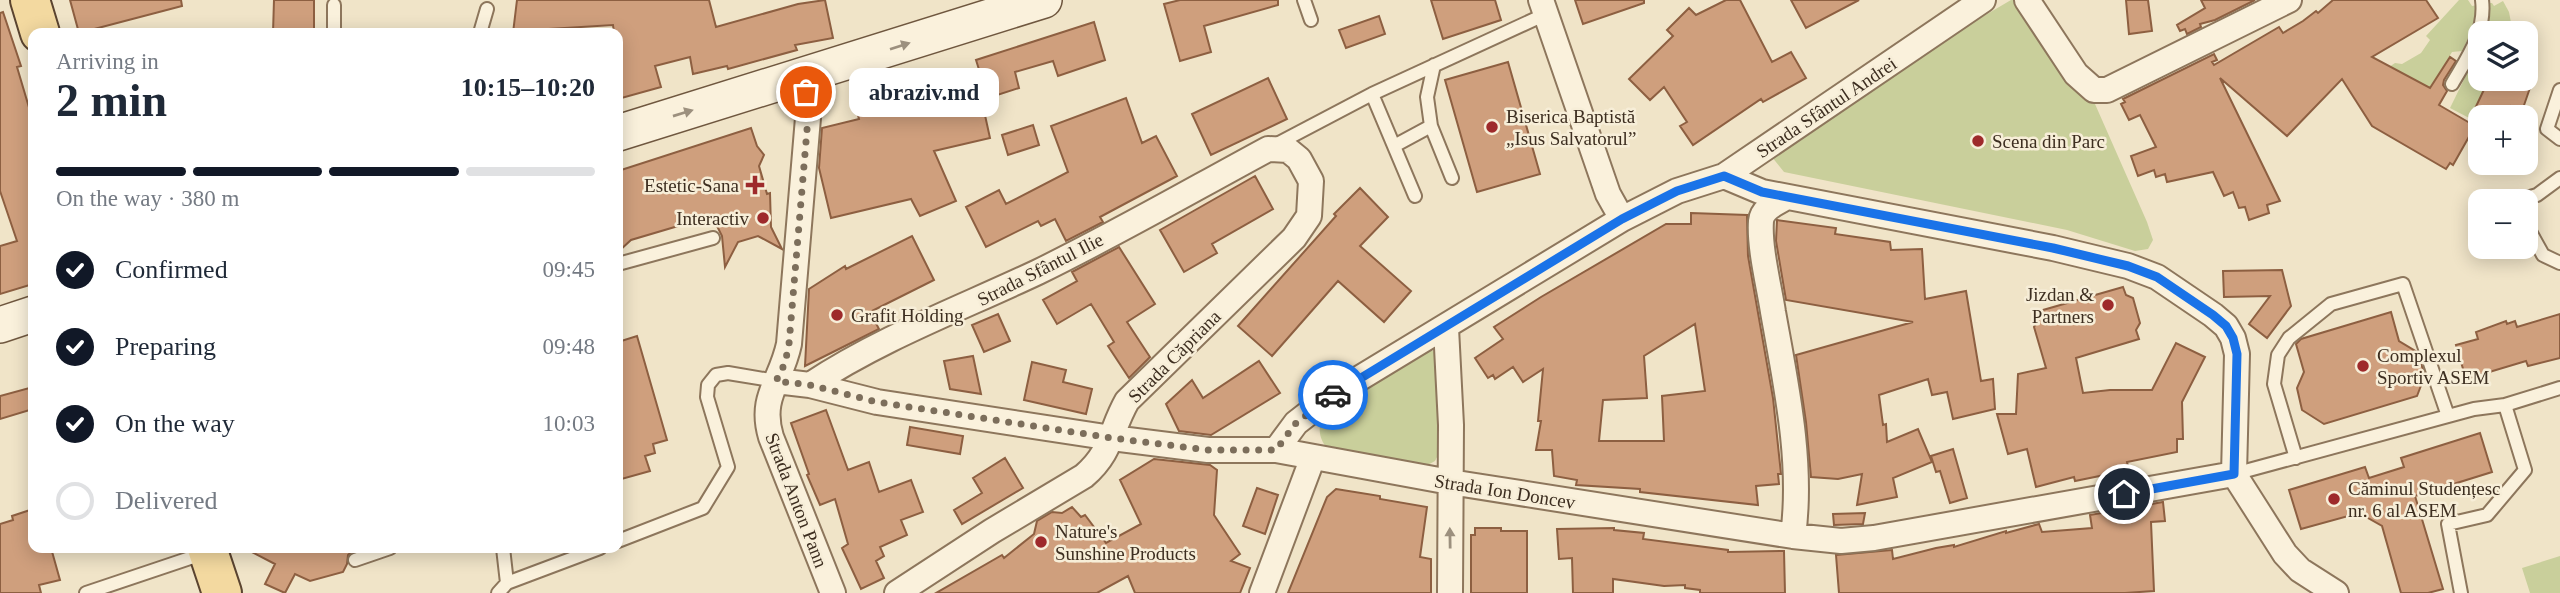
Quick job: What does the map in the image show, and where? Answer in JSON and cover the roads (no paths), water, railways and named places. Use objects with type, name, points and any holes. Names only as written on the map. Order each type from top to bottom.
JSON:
[{"type":"main road","points":[[30,0],[38,28]]},
{"type":"main road","points":[[623,131],[1039,1]]},
{"type":"main road","points":[[0,325],[28,316]]},
{"type":"main road","points":[[209,553],[222,593]]},
{"type":"street","name":"Strada Sfântul Andrei","points":[[1276,450],[1296,423],[1311,410],[1622,219],[1677,191],[1724,176],[1983,0]]},
{"type":"street","points":[[2028,0],[2076,74],[2094,90],[2107,90],[2289,0]]},
{"type":"street","points":[[1543,7],[1608,194],[1622,219]]},
{"type":"street","name":"Strada Anton Pann","points":[[802,77],[809,106],[789,344],[785,363],[767,400],[765,419],[833,593]]},
{"type":"street","name":"Strada Sfântul Ilie","points":[[810,385],[842,364],[1048,267],[1268,149]]},
{"type":"street","name":"Strada Căpriana","points":[[897,593],[992,531],[1084,476],[1101,459],[1127,401],[1294,238],[1308,216],[1311,181],[1299,159],[1288,150],[1268,149]]},
{"type":"street","points":[[1724,176],[1762,192],[2053,248],[2128,266],[2157,277],[2213,315],[2226,326],[2233,338],[2237,354],[2234,474],[2285,554],[2300,570],[2336,593]]},
{"type":"street","points":[[1787,197],[1768,208],[1761,218],[1766,272],[1792,436],[1796,510],[1793,536]]},
{"type":"street","points":[[1446,328],[1450,372],[1450,593]]},
{"type":"street","name":"Strada Ion Doncev","points":[[776,381],[810,385],[877,402],[1112,438],[1208,450],[1276,450],[1450,482],[1793,536],[1841,541],[1874,538],[2234,474]]},
{"type":"street","points":[[1262,593],[1313,457]]},
{"type":"lane","points":[[1304,0],[1311,20]]},
{"type":"lane","points":[[2452,84],[2474,46],[2482,25],[2482,0]]},
{"type":"lane","points":[[334,5],[334,28]]},
{"type":"lane","points":[[1268,149],[1543,7]]},
{"type":"lane","points":[[481,28],[487,9]]},
{"type":"lane","points":[[1434,65],[1427,97],[1432,126],[1452,178]]},
{"type":"lane","points":[[2560,90],[2547,129],[2560,139]]},
{"type":"lane","points":[[1372,94],[1415,196]]},
{"type":"lane","points":[[1394,146],[1432,126]]},
{"type":"lane","points":[[2538,194],[2560,178]]},
{"type":"lane","points":[[623,263],[713,238]]},
{"type":"lane","points":[[2538,246],[2543,255],[2560,263]]},
{"type":"lane","points":[[2296,458],[2274,384],[2278,355],[2289,338],[2331,304],[2403,284],[2448,416]]},
{"type":"lane","points":[[623,539],[703,508],[728,467],[707,397],[708,386],[716,374],[728,373],[776,381]]},
{"type":"lane","points":[[2234,474],[2474,409],[2505,405],[2560,388]]},
{"type":"lane","points":[[2461,593],[2448,524],[2487,515],[2525,470],[2505,405]]},
{"type":"lane","points":[[86,593],[199,553]]},
{"type":"lane","points":[[355,560],[375,553]]},
{"type":"lane","points":[[503,553],[503,588],[588,553]]},
{"type":"place","name":"abraziv.md","points":[[806,92]]},
{"type":"place","name":"Biserica Baptistă „Isus Salvatorul”","points":[[1492,127]]},
{"type":"place","name":"Scena din Parc","points":[[1978,141]]},
{"type":"place","name":"Estetic-Sana","points":[[755,185]]},
{"type":"place","name":"Interactiv","points":[[763,218]]},
{"type":"place","name":"Jizdan & Partners","points":[[2108,305]]},
{"type":"place","name":"Grafit Holding","points":[[837,315]]},
{"type":"place","name":"Complexul Sportiv ASEM","points":[[2363,366]]},
{"type":"place","name":"Căminul Studențesc nr. 6 al ASEM","points":[[2334,499]]},
{"type":"place","name":"Nature's Sunshine Products","points":[[1041,542]]}]
